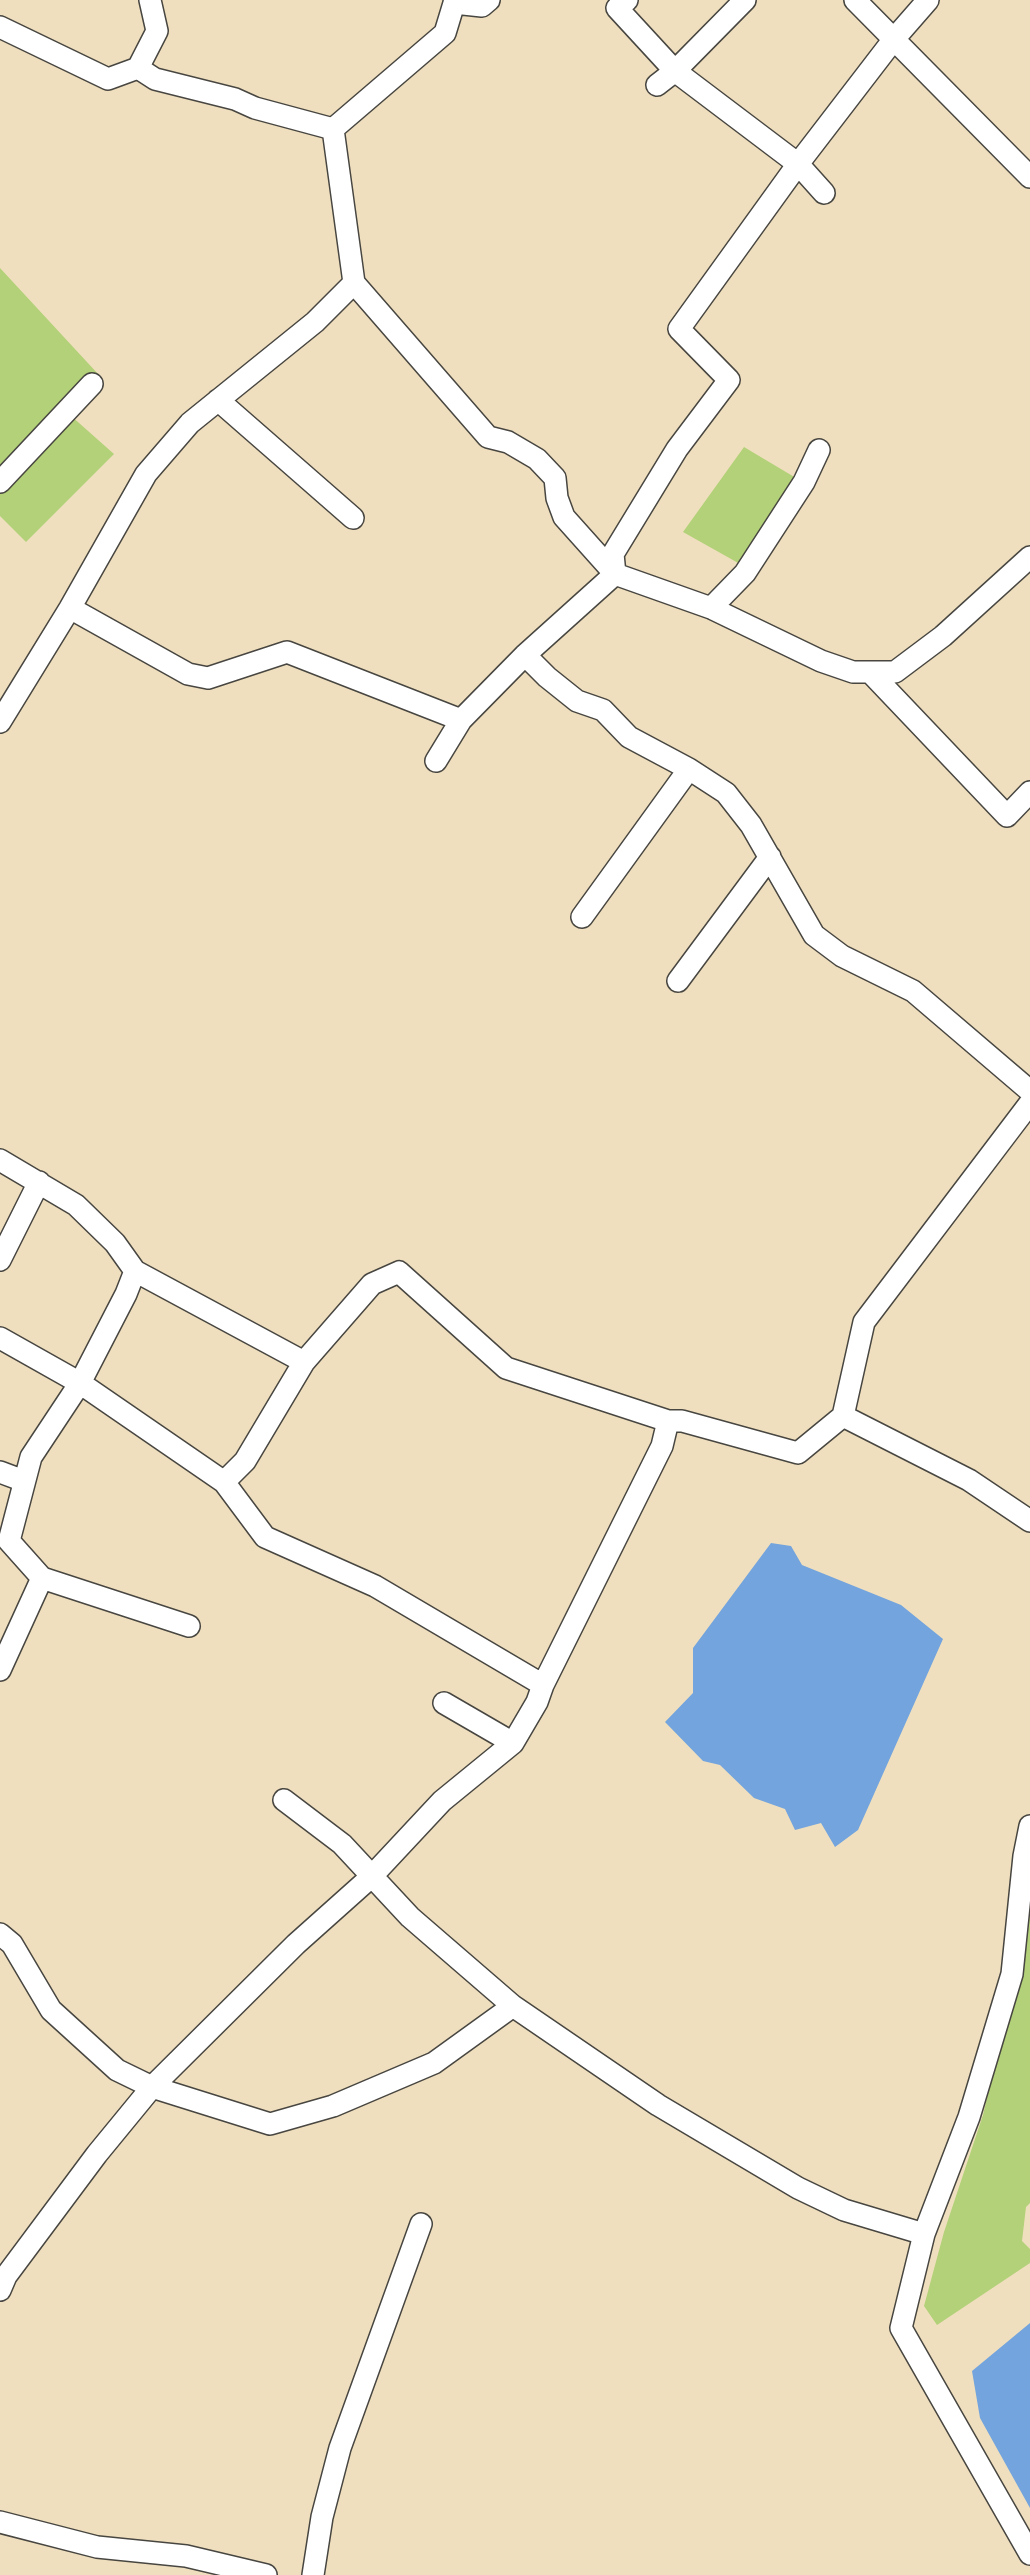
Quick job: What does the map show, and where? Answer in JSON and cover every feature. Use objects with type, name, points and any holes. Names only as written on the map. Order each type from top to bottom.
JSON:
[{"type":"street","points":[[0,27],[108,79],[138,68],[156,31],[150,0]]},
{"type":"street","points":[[333,129],[445,33],[454,1],[482,6],[489,0]]},
{"type":"street","points":[[627,0],[618,8],[675,71],[798,164],[824,193]]},
{"type":"street","points":[[657,85],[675,71],[745,0]]},
{"type":"street","points":[[855,0],[1030,177]]},
{"type":"street","points":[[615,573],[613,554],[677,448],[729,380],[679,329],[798,164],[894,39],[928,0]]},
{"type":"street","points":[[138,68],[155,79],[235,99],[255,108],[333,129]]},
{"type":"street","points":[[333,129],[354,284],[488,437],[508,442],[537,459],[555,478],[557,498],[564,517],[615,573],[711,608],[821,661],[853,672],[895,672],[943,636],[1030,556]]},
{"type":"street","points":[[0,722],[70,609],[146,474],[190,423],[315,322],[354,284]]},
{"type":"street","points":[[0,482],[92,384]]},
{"type":"street","points":[[218,400],[353,519]]},
{"type":"street","points":[[711,608],[745,573],[804,482],[819,450]]},
{"type":"street","points":[[436,761],[461,720],[525,655],[615,573]]},
{"type":"street","points":[[70,609],[188,674],[208,678],[287,652],[461,720]]},
{"type":"street","points":[[525,655],[547,677],[577,701],[603,710],[629,737],[689,769],[726,793],[751,825],[814,935],[842,956],[913,991],[1030,1091]]},
{"type":"street","points":[[870,672],[1007,816],[1030,792]]},
{"type":"street","points":[[582,917],[689,769]]},
{"type":"street","points":[[678,981],[770,857]]},
{"type":"street","points":[[224,1482],[245,1461],[304,1362],[372,1284],[399,1272],[506,1368],[668,1422],[682,1420],[798,1453],[843,1416],[864,1322],[1030,1103]]},
{"type":"street","points":[[0,1160],[76,1205],[115,1243],[135,1271],[304,1362]]},
{"type":"street","points":[[0,1260],[39,1182]]},
{"type":"street","points":[[135,1271],[126,1294],[80,1383],[31,1456],[9,1541],[42,1578],[189,1626]]},
{"type":"street","points":[[0,1338],[80,1383],[224,1482],[265,1537],[375,1587],[543,1685]]},
{"type":"street","points":[[843,1416],[969,1480],[1030,1521]]},
{"type":"street","points":[[2,2280],[97,2154],[152,2087],[296,1944],[371,1877],[442,1801],[513,1743],[537,1702],[543,1685],[662,1446],[668,1422]]},
{"type":"street","points":[[0,1472],[24,1481]]},
{"type":"street","points":[[0,1670],[42,1578]]},
{"type":"street","points":[[444,1703],[513,1743]]},
{"type":"street","points":[[285,1800],[342,1844],[410,1917],[513,2006],[658,2105],[798,2188],[844,2210],[924,2234]]},
{"type":"street","points":[[1030,1826],[1024,1856],[1024,1931],[969,2117],[924,2234],[901,2328],[1030,2554]]},
{"type":"street","points":[[0,1934],[12,1944],[51,2010],[117,2070],[152,2087],[270,2124],[333,2106],[434,2063],[513,2006]]},
{"type":"street","points":[[313,2575],[322,2517],[340,2448],[421,2224]]},
{"type":"street","points":[[0,2523],[97,2547],[186,2556],[266,2575]]},
{"type":"green space","points":[[0,268],[99,375],[61,407],[114,454],[26,542],[0,516]]},
{"type":"green space","points":[[744,447],[796,478],[740,564],[683,532]]},
{"type":"green space","points":[[1019,1910],[1030,1913],[1030,2203],[1026,2207],[1022,2241],[1030,2249],[1030,2263],[937,2325],[924,2306],[944,2232],[983,2115],[1015,1976]]},
{"type":"water","points":[[771,1543],[791,1546],[802,1565],[901,1605],[943,1639],[858,1830],[835,1847],[821,1823],[795,1830],[785,1809],[754,1798],[720,1765],[703,1761],[665,1722],[693,1693],[693,1648]]},
{"type":"water","points":[[1030,2323],[1030,2508],[980,2418],[972,2371]]}]
